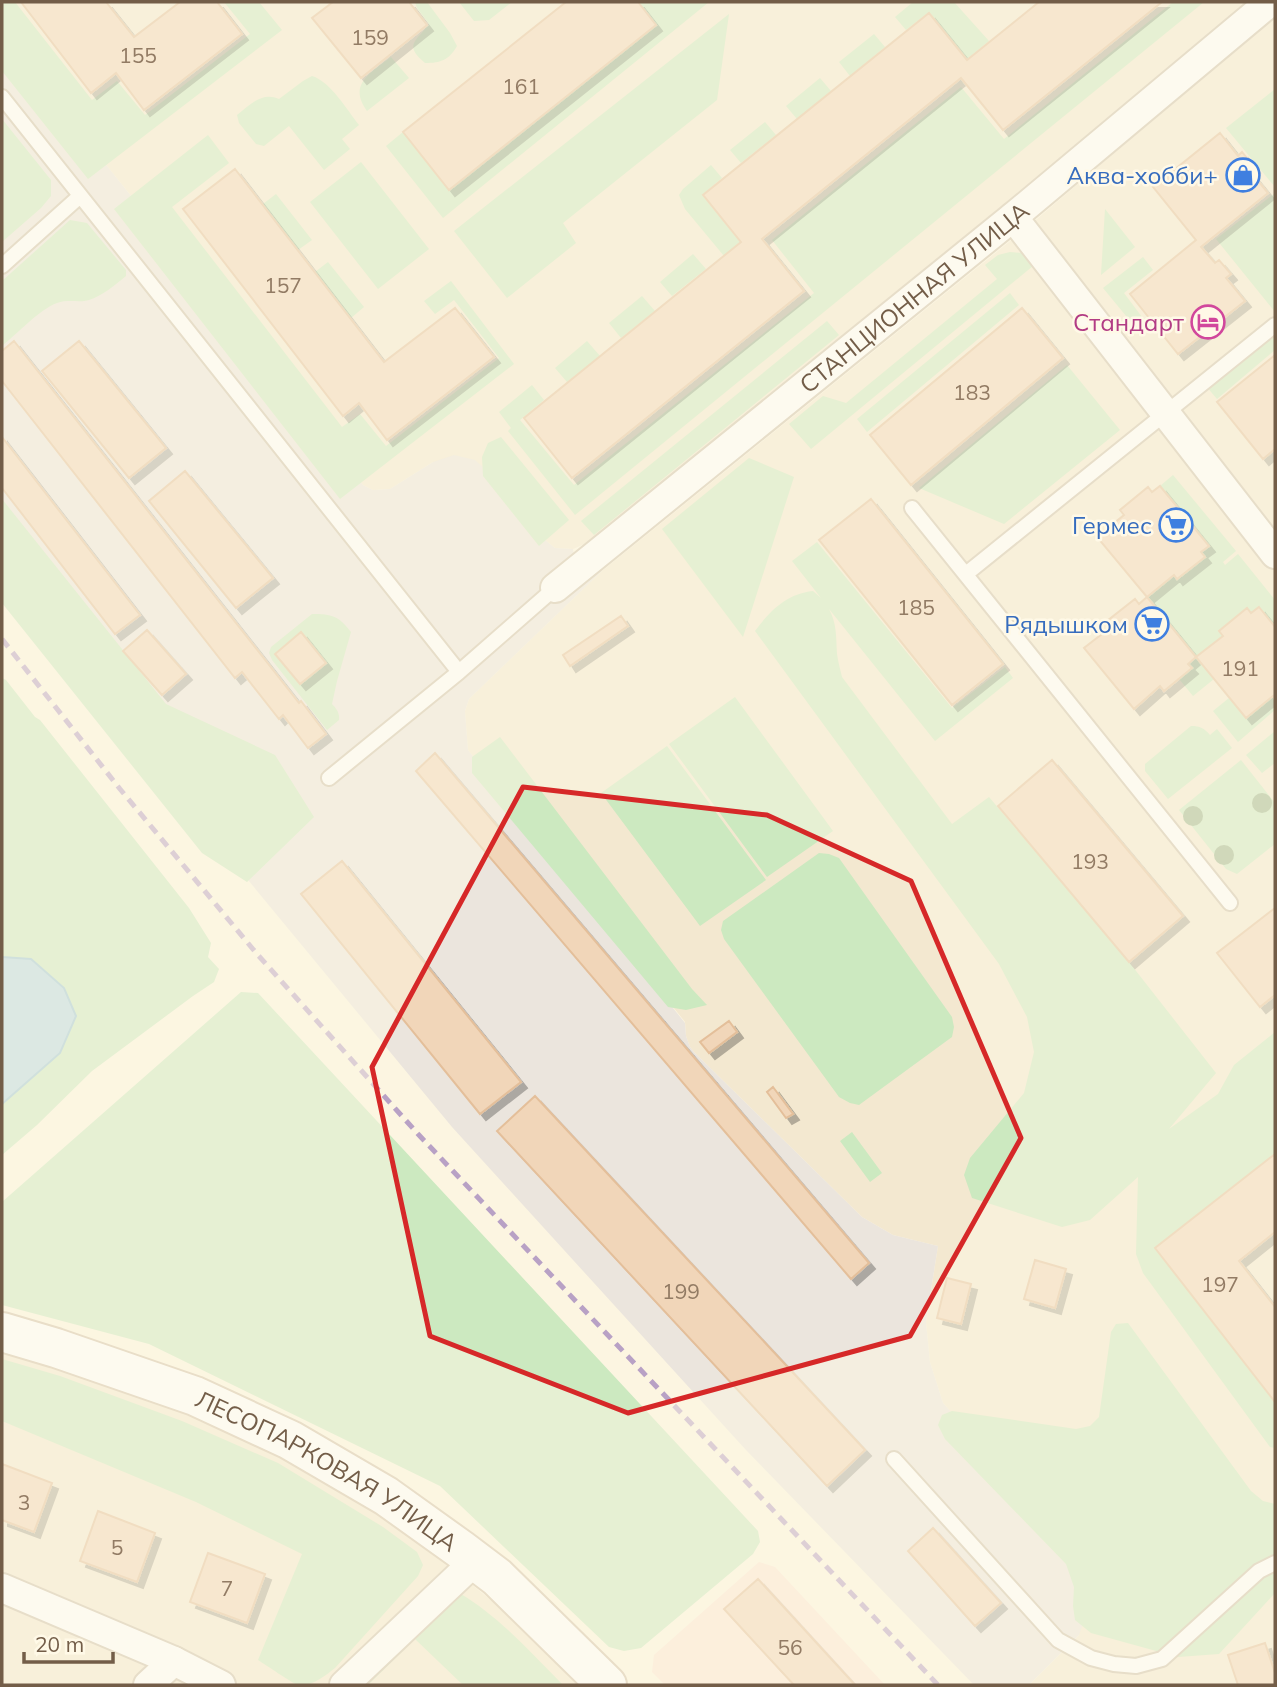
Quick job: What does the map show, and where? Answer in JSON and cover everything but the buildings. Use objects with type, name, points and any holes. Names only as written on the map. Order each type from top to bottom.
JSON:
[{"type":"street","name":"СТАНЦИОННАЯ УЛИЦА","points":[[555,588],[1013,217],[1270,2]]},
{"type":"street","points":[[1013,217],[1275,554]]},
{"type":"street","name":"ЛЕСОПАРКОВАЯ УЛИЦА","points":[[2,1332],[195,1396],[290,1440],[386,1496],[497,1577],[607,1685]]},
{"type":"street","points":[[344,1685],[475,1561]]},
{"type":"street","points":[[2,1588],[174,1661],[221,1685]]},
{"type":"street","points":[[148,1685],[174,1661]]},
{"type":"lane","points":[[2,97],[458,672]]},
{"type":"lane","points":[[2,266],[80,196]]},
{"type":"lane","points":[[965,574],[1275,325]]},
{"type":"lane","points":[[912,508],[1230,903]]},
{"type":"lane","points":[[329,778],[555,588]]},
{"type":"lane","points":[[894,1459],[1058,1640],[1091,1658],[1136,1666],[1162,1659],[1259,1570],[1275,1563]]},
{"type":"highlighted area","points":[[523,787],[767,815],[911,881],[1021,1138],[910,1336],[628,1413],[430,1336],[372,1067]]},
{"type":"shaded area","points":[[2,2],[1245,2],[981,223],[589,542],[573,549],[555,548],[433,462],[390,489],[373,490],[363,485],[2,35]]},
{"type":"shaded area","points":[[1275,15],[1275,1685],[1029,1685],[1079,1635],[963,1425],[943,1403],[930,1362],[926,1322],[938,1246],[893,1235],[862,1217],[694,1052],[686,1036],[685,1022],[468,750],[465,711],[469,699],[602,571],[1030,225]]},
{"type":"shaded area","points":[[2,35],[363,485],[373,490],[390,489],[433,462],[454,455],[475,460],[534,531],[555,548],[573,549],[575,564],[587,573],[602,571],[469,699],[465,711],[468,750],[685,1023],[686,1036],[694,1052],[862,1217],[893,1235],[938,1246],[926,1322],[930,1362],[943,1403],[963,1425],[1013,1458],[1090,1604],[1079,1635],[1029,1685],[974,1685],[746,1450],[452,1127],[220,846],[2,573]]},
{"type":"shaded area","points":[[2,1351],[45,1363],[186,1413],[276,1452],[360,1499],[494,1603],[577,1685],[2,1685]]},
{"type":"shaded area","points":[[759,1562],[775,1567],[885,1685],[665,1685],[652,1672],[654,1655]]},
{"type":"green space","points":[[2,2],[15,2],[92,100],[117,81],[145,115],[250,34],[224,2],[259,2],[282,30],[88,179],[2,71]]},
{"type":"green space","points":[[415,2],[427,2],[457,46],[444,60],[425,63],[414,51],[414,42],[429,24]]},
{"type":"green space","points":[[459,2],[512,2],[489,20],[474,21]]},
{"type":"green space","points":[[638,2],[709,2],[443,218],[386,146],[403,132],[449,190],[656,25]]},
{"type":"green space","points":[[913,2],[954,2],[989,41],[967,59],[929,12],[906,30],[895,17]]},
{"type":"green space","points":[[1173,2],[1204,2],[575,515],[508,431],[511,428],[499,412],[532,385],[544,400],[520,420],[574,485],[814,293],[772,240],[961,87],[1004,139]]},
{"type":"green space","points":[[729,14],[717,100],[563,223],[576,243],[507,298],[454,231]]},
{"type":"green space","points":[[874,34],[885,47],[850,76],[839,62]]},
{"type":"green space","points":[[391,57],[409,78],[367,111],[362,102],[361,86],[370,74]]},
{"type":"green space","points":[[312,76],[332,90],[359,125],[342,139],[350,149],[324,170],[289,126],[264,146],[256,144],[239,123],[237,115],[262,98],[279,99]]},
{"type":"green space","points":[[820,78],[831,91],[797,119],[786,106]]},
{"type":"green space","points":[[1275,89],[1275,187],[1226,128]]},
{"type":"green space","points":[[2,119],[51,180],[51,196],[2,242]]},
{"type":"green space","points":[[765,122],[776,135],[741,163],[730,150]]},
{"type":"green space","points":[[208,135],[229,163],[172,207],[342,427],[360,414],[386,446],[499,358],[454,300],[435,314],[424,301],[451,281],[514,364],[340,499],[114,209]]},
{"type":"green space","points":[[361,162],[429,249],[378,289],[310,202]]},
{"type":"green space","points":[[711,165],[722,178],[702,195],[740,242],[724,256],[685,209],[679,195]]},
{"type":"green space","points":[[1275,193],[1275,312],[1216,239]]},
{"type":"green space","points":[[276,194],[312,240],[298,250],[263,204]]},
{"type":"green space","points":[[1105,209],[1135,247],[1101,275]]},
{"type":"green space","points":[[70,220],[87,223],[126,270],[126,276],[94,298],[50,306],[2,346],[2,281]]},
{"type":"green space","points":[[1022,253],[1039,261],[811,449],[789,424],[823,396],[846,403],[997,279],[985,265],[998,255]]},
{"type":"green space","points":[[693,254],[706,269],[672,296],[660,282]]},
{"type":"green space","points":[[1143,257],[1153,270],[1124,293],[1145,321],[1136,328],[1103,288]]},
{"type":"green space","points":[[328,262],[364,307],[351,318],[315,272]]},
{"type":"green space","points":[[1010,293],[1019,305],[867,432],[857,419]]},
{"type":"green space","points":[[642,296],[655,311],[621,338],[609,323]]},
{"type":"green space","points":[[827,321],[839,335],[594,535],[581,521]]},
{"type":"green space","points":[[1275,331],[1275,350],[1217,399],[1206,386]]},
{"type":"green space","points":[[587,341],[600,356],[567,382],[555,368]]},
{"type":"green space","points":[[1067,365],[1120,430],[1004,524],[919,488]]},
{"type":"green space","points":[[501,437],[569,520],[539,546],[483,476],[482,457],[488,443]]},
{"type":"green space","points":[[749,458],[794,477],[743,637],[662,529]]},
{"type":"green space","points":[[1173,475],[1236,551],[1223,562],[1225,565],[1238,554],[1275,600],[1275,627],[1259,607],[1251,613],[1247,608],[1220,630],[1223,636],[1196,657],[1147,598],[1174,575],[1177,579],[1204,557],[1201,552],[1209,546],[1160,486]]},
{"type":"green space","points":[[2,499],[166,704],[275,755],[314,817],[247,882],[202,853],[2,603]]},
{"type":"green space","points":[[817,542],[952,708],[1005,667],[1013,678],[935,741],[829,609],[835,625],[842,677],[952,824],[989,797],[1129,962],[1216,1073],[1169,1129],[1218,1094],[1234,1065],[1275,1032],[1275,1154],[1155,1248],[1275,1402],[1275,1448],[1270,1447],[1143,1273],[1136,1254],[1138,1177],[1090,1220],[1062,1227],[972,1198],[964,1175],[970,1158],[1024,1093],[1034,1052],[1027,1017],[999,964],[755,631],[773,610],[795,596],[813,591],[821,598],[792,561]]},
{"type":"green space","points":[[312,614],[334,617],[343,622],[351,632],[332,704],[339,720],[327,730],[269,653],[271,647]]},
{"type":"green space","points":[[1196,657],[1214,679],[1193,696],[1179,679],[1191,669],[1188,664]]},
{"type":"green space","points":[[2,678],[40,720],[189,908],[211,943],[208,957],[219,969],[214,982],[92,1071],[2,1155]]},
{"type":"green space","points":[[1273,696],[1275,710],[1238,742],[1213,711],[1229,698],[1246,718]]},
{"type":"green space","points":[[735,697],[833,831],[767,877],[669,744]]},
{"type":"green space","points":[[1191,726],[1202,728],[1210,735],[1217,729],[1232,748],[1168,799],[1145,771],[1145,764]]},
{"type":"green space","points":[[1275,731],[1275,763],[1262,773],[1246,755]]},
{"type":"green space","points":[[500,737],[707,1005],[686,1010],[668,1007],[472,773],[472,757]]},
{"type":"green space","points":[[667,746],[766,880],[700,926],[601,793]]},
{"type":"green space","points":[[1241,760],[1275,803],[1275,844],[1237,874],[1226,869],[1179,810]]},
{"type":"green space","points":[[819,853],[839,858],[952,1017],[954,1027],[952,1037],[859,1105],[839,1097],[724,939],[721,930],[723,921]]},
{"type":"green space","points":[[241,992],[258,993],[758,1531],[760,1542],[753,1554],[641,1648],[624,1651],[609,1647],[440,1486],[149,1344],[2,1305],[2,1202]]},
{"type":"green space","points":[[852,1132],[882,1173],[870,1182],[840,1141]]},
{"type":"green space","points":[[1128,1323],[1251,1491],[1263,1501],[1275,1504],[1275,1593],[1219,1654],[1178,1657],[1091,1633],[1075,1620],[1074,1587],[1066,1564],[945,1439],[938,1425],[942,1415],[952,1411],[1076,1429],[1090,1426],[1099,1417],[1111,1332],[1116,1324]]},
{"type":"green space","points":[[2,1359],[60,1376],[182,1421],[278,1463],[383,1527],[417,1552],[423,1565],[418,1576],[335,1668],[313,1682],[295,1684],[258,1660],[302,1554],[196,1502],[2,1421]]},
{"type":"green space","points":[[459,1593],[501,1624],[563,1685],[463,1685],[415,1639],[368,1685],[359,1685]]},
{"type":"water","points":[[2,957],[31,959],[64,988],[76,1016],[60,1053],[2,1104]]},
{"type":"railway","points":[[2,639],[120,789],[257,954],[418,1134],[938,1685]]},
{"type":"place","name":"Аква-хобби+","points":[[1243,175]]},
{"type":"place","name":"Стандарт","points":[[1208,322]]},
{"type":"place","name":"Гермес","points":[[1176,525]]},
{"type":"place","name":"Рядышком","points":[[1152,624]]}]
